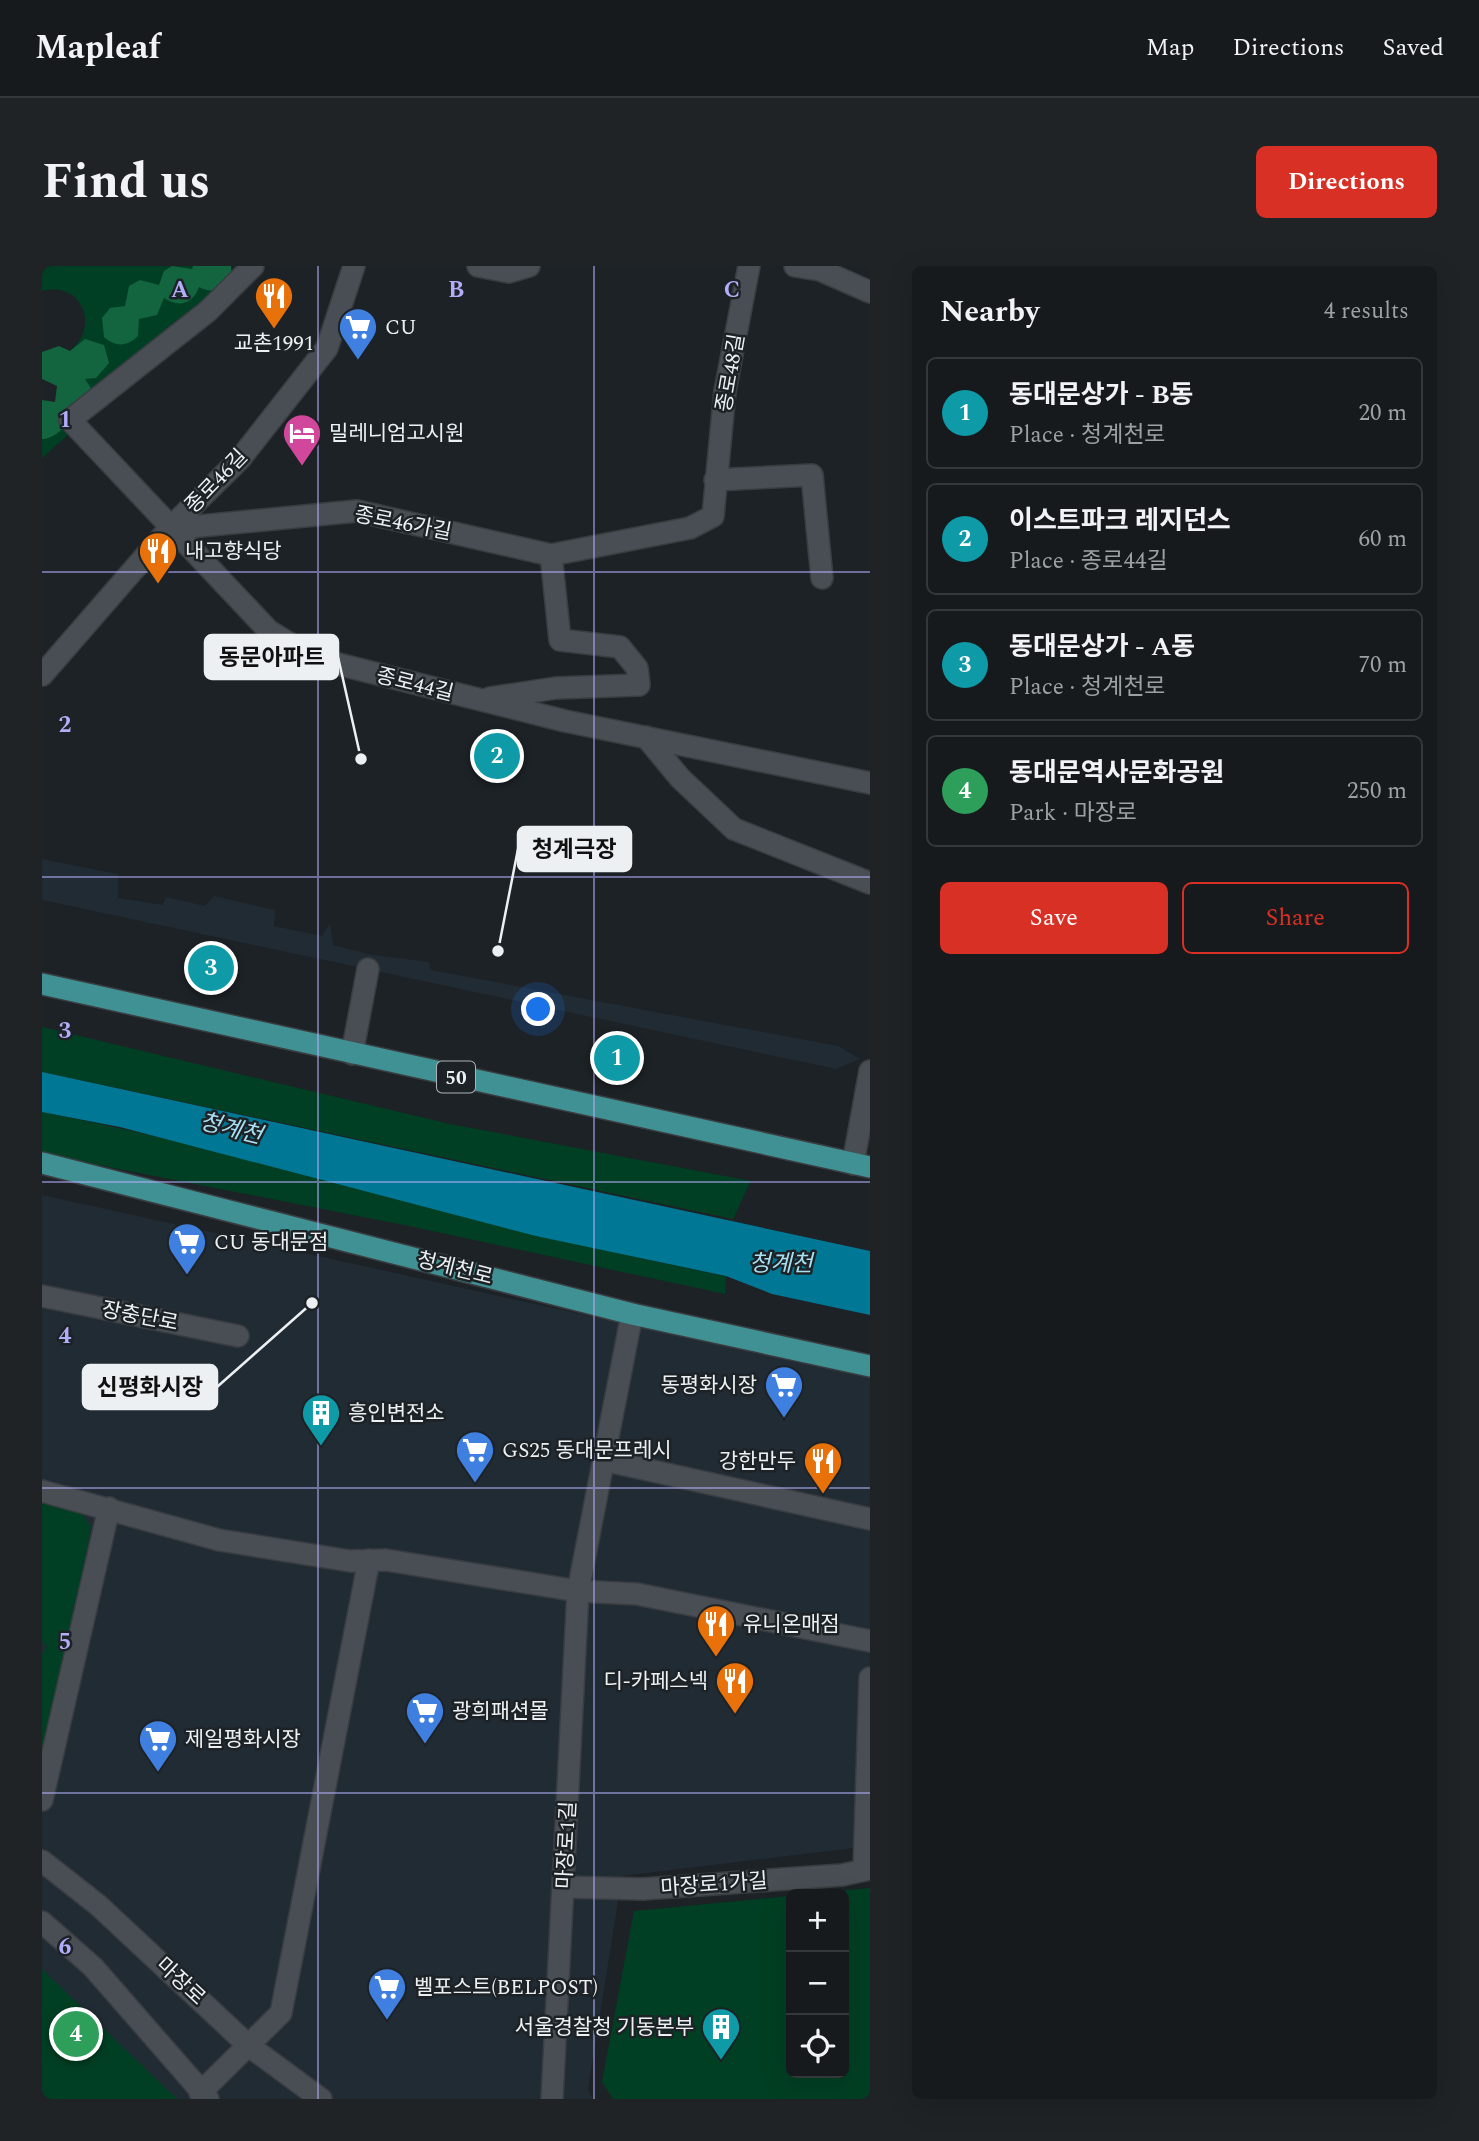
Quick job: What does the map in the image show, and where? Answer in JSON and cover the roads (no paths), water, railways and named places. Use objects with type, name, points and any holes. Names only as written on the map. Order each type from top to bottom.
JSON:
[{"type":"main road","name":"50","points":[[42,984],[861,1166]]},
{"type":"main road","name":"청계천로","points":[[42,1163],[632,1314],[870,1366]]},
{"type":"street","name":"종로44길","points":[[253,266],[208,311],[70,420],[169,529],[269,631],[314,658],[479,700],[870,783]]},
{"type":"street","name":"종로46길","points":[[42,675],[169,529],[240,459],[327,348],[354,266]]},
{"type":"street","points":[[478,266],[509,272],[529,266]]},
{"type":"street","name":"종로48길","points":[[713,516],[725,391],[750,266]]},
{"type":"street","points":[[795,266],[820,270],[870,292]]},
{"type":"street","points":[[715,480],[812,475],[822,578]]},
{"type":"street","name":"종로46가길","points":[[169,529],[357,511],[551,555],[690,528],[713,516]]},
{"type":"street","points":[[479,700],[556,688],[639,685],[637,668],[620,647],[560,640],[551,555]]},
{"type":"street","points":[[646,737],[680,778],[734,829],[870,883]]},
{"type":"street","points":[[352,1054],[368,969]]},
{"type":"street","points":[[861,1166],[870,1071]]},
{"type":"street","name":"장충단로","points":[[42,1296],[238,1335]]},
{"type":"street","name":"마장로1길","points":[[552,2099],[578,1591],[632,1314]]},
{"type":"street","points":[[603,1460],[870,1519]]},
{"type":"street","points":[[42,1490],[219,1540],[350,1561],[386,1560],[578,1591],[637,1594],[870,1641]]},
{"type":"street","points":[[42,1800],[109,1508]]},
{"type":"street","points":[[42,1922],[93,1967],[204,2096],[281,2013],[369,1560]]},
{"type":"street","name":"마장로1가길","points":[[564,1887],[643,1889],[842,1875],[867,1870],[870,1678]]},
{"type":"street","name":"마장로","points":[[42,1861],[98,1905],[249,2046],[321,2099]]},
{"type":"water","name":"청계천","points":[[42,1072],[870,1251],[870,1315],[772,1294],[726,1276],[536,1236],[120,1127],[42,1112]]},
{"type":"place","name":"교촌1991","points":[[274,330]]},
{"type":"place","name":"CU","points":[[358,361]]},
{"type":"place","name":"밀레니엄고시원","points":[[302,467]]},
{"type":"place","name":"내고향식당","points":[[158,585]]},
{"type":"place","name":"이스트파크 레지던스","points":[[497,756]]},
{"type":"place","name":"동문아파트","points":[[361,759]]},
{"type":"place","name":"청계극장","points":[[498,951]]},
{"type":"place","name":"동대문상가 - A동","points":[[211,968]]},
{"type":"place","name":"동대문상가 - B동","points":[[617,1058]]},
{"type":"place","name":"CU 동대문점","points":[[187,1276]]},
{"type":"place","name":"신평화시장","points":[[312,1303]]},
{"type":"place","name":"동평화시장","points":[[784,1419]]},
{"type":"place","name":"흥인변전소","points":[[321,1447]]},
{"type":"place","name":"GS25 동대문프레시","points":[[475,1484]]},
{"type":"place","name":"강한만두","points":[[823,1495]]},
{"type":"place","name":"유니온매점","points":[[716,1658]]},
{"type":"place","name":"디-카페스넥","points":[[735,1715]]},
{"type":"place","name":"광희패션몰","points":[[425,1745]]},
{"type":"place","name":"제일평화시장","points":[[158,1773]]},
{"type":"place","name":"벨포스트(BELPOST)","points":[[387,2021]]},
{"type":"place","name":"동대문역사문화공원","points":[[76,2034]]},
{"type":"place","name":"서울경찰청 기동본부","points":[[721,2061]]}]
